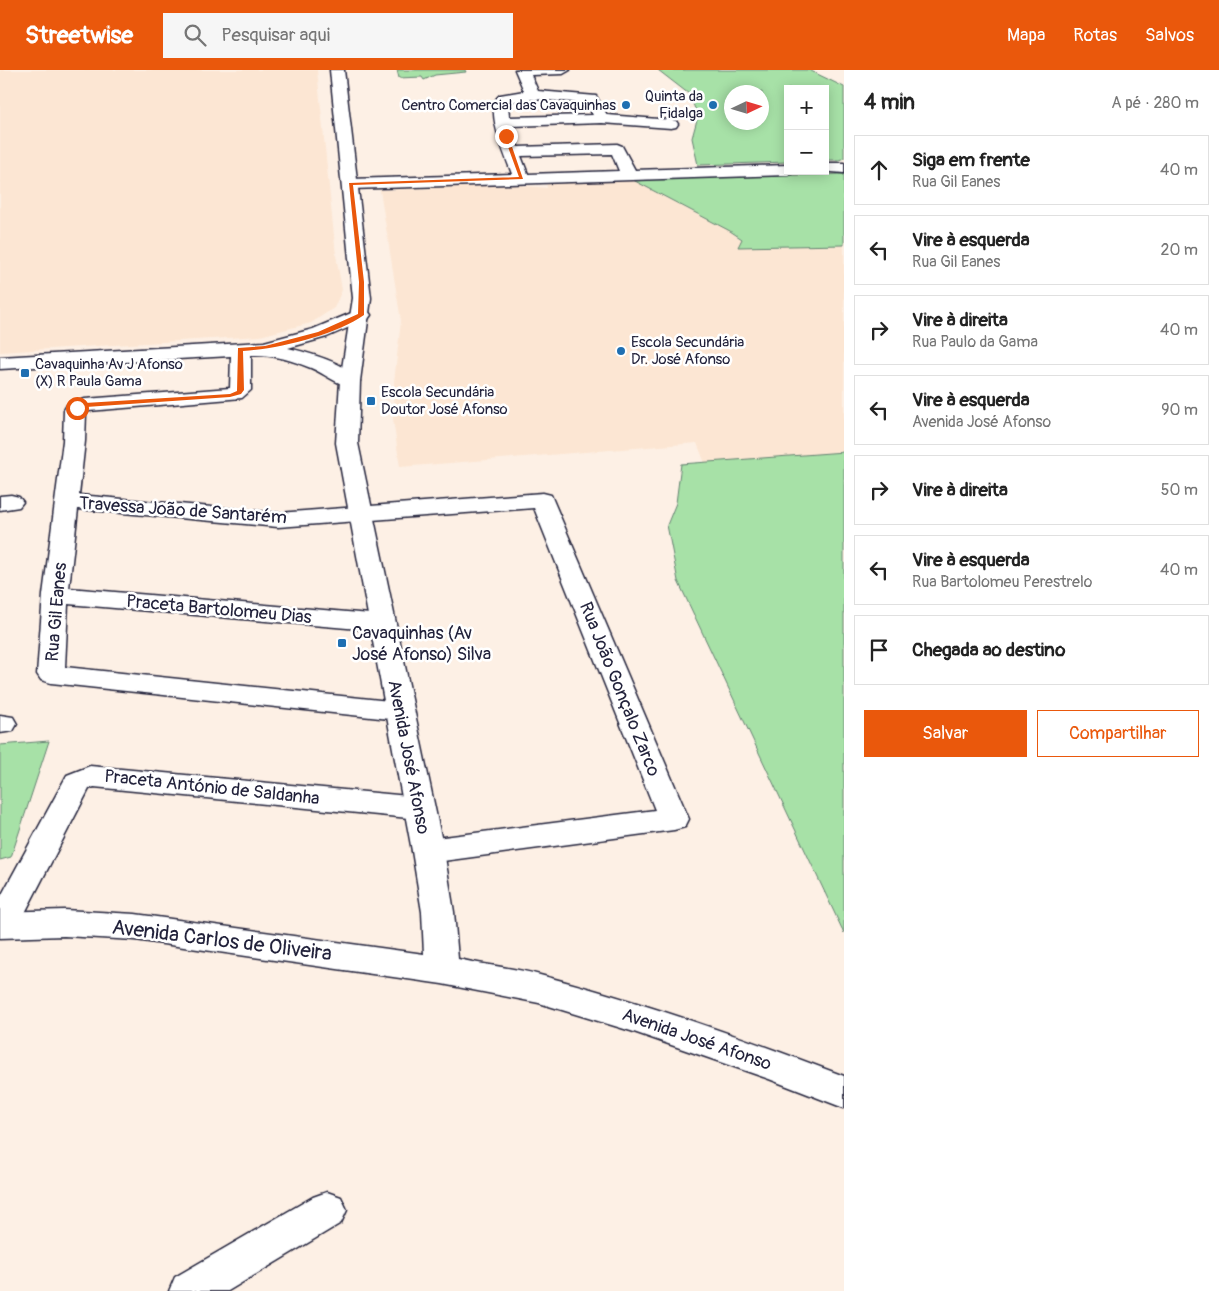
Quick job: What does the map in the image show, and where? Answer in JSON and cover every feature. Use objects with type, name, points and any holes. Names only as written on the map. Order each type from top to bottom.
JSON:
[{"type":"street","name":"Avenida José Afonso","points":[[336,70],[362,282],[361,315],[350,381],[347,443],[428,851],[438,912],[442,970],[540,990],[632,1017],[780,1067],[844,1092]]},
{"type":"street","points":[[533,95],[523,70],[563,70]]},
{"type":"street","points":[[522,178],[501,122],[500,104],[503,99],[533,95],[591,99],[602,119]]},
{"type":"street","points":[[501,122],[602,119],[671,124]]},
{"type":"street","points":[[512,152],[617,149],[629,175]]},
{"type":"street","points":[[829,168],[844,168]]},
{"type":"street","points":[[351,184],[784,170]]},
{"type":"street","points":[[0,363],[265,348],[320,333],[361,315]]},
{"type":"street","points":[[265,348],[300,356],[327,366],[350,381]]},
{"type":"street","name":"Rua Gil Eanes","points":[[240,349],[241,390],[235,394],[85,405],[75,410],[74,441],[56,595],[51,674],[399,711]]},
{"type":"street","name":"Rua João Gonçalo Zarco","points":[[360,514],[543,500],[674,819],[428,851]]},
{"type":"street","name":"Travessa João de Santarém","points":[[66,501],[278,520],[360,514]]},
{"type":"street","name":"Praceta Bartolomeu Dias","points":[[56,595],[382,624]]},
{"type":"street","name":"Praceta António de Saldanha","points":[[1,925],[78,782],[90,776],[419,808]]},
{"type":"street","name":"Avenida Carlos de Oliveira","points":[[1,925],[64,923],[136,927],[442,970]]},
{"type":"street","points":[[190,1291],[327,1210]]},
{"type":"shaded area","points":[[0,70],[317,70],[336,255],[342,290],[334,308],[311,323],[260,336],[0,352]]},
{"type":"shaded area","name":"Escola Secundária Dr. José Afonso","points":[[633,180],[730,231],[742,240],[738,247],[844,245],[844,452],[705,463],[697,443],[400,467],[393,419],[394,382],[401,321],[380,190],[518,185],[547,188],[546,183]]},
{"type":"green space","points":[[397,70],[465,70],[466,72],[435,75],[424,80],[422,77],[399,78]]},
{"type":"green space","name":"Quinta da Fidalga","points":[[658,70],[809,70],[844,87],[844,158],[829,160],[829,85],[784,85],[784,162],[698,165],[692,138],[698,116],[689,94]]},
{"type":"green space","points":[[844,174],[844,245],[738,247],[742,239],[730,231],[633,180],[829,175]]},
{"type":"green space","points":[[844,452],[844,933],[678,581],[667,525],[676,503],[681,464]]},
{"type":"green space","points":[[49,741],[11,857],[0,860],[0,745]]},
{"type":"place","name":"Centro Comercial das Cavaquinhas","points":[[626,105]]},
{"type":"place","name":"Quinta da Fidalga","points":[[713,105]]},
{"type":"place","name":"Escola Secundária Dr. José Afonso","points":[[621,351]]},
{"type":"place","name":"Cavaquinha Av J Afonso (X) R Paula Gama","points":[[25,373]]},
{"type":"place","name":"Escola Secundária Doutor José Afonso","points":[[371,401]]},
{"type":"place","name":"Cavaquinhas (Av José Afonso) Silva","points":[[342,643]]},
{"type":"route","points":[[77,408],[85,405],[230,396],[239,393],[241,390],[240,349],[265,348],[320,333],[361,315],[362,282],[351,184],[522,178],[506,136]]}]
